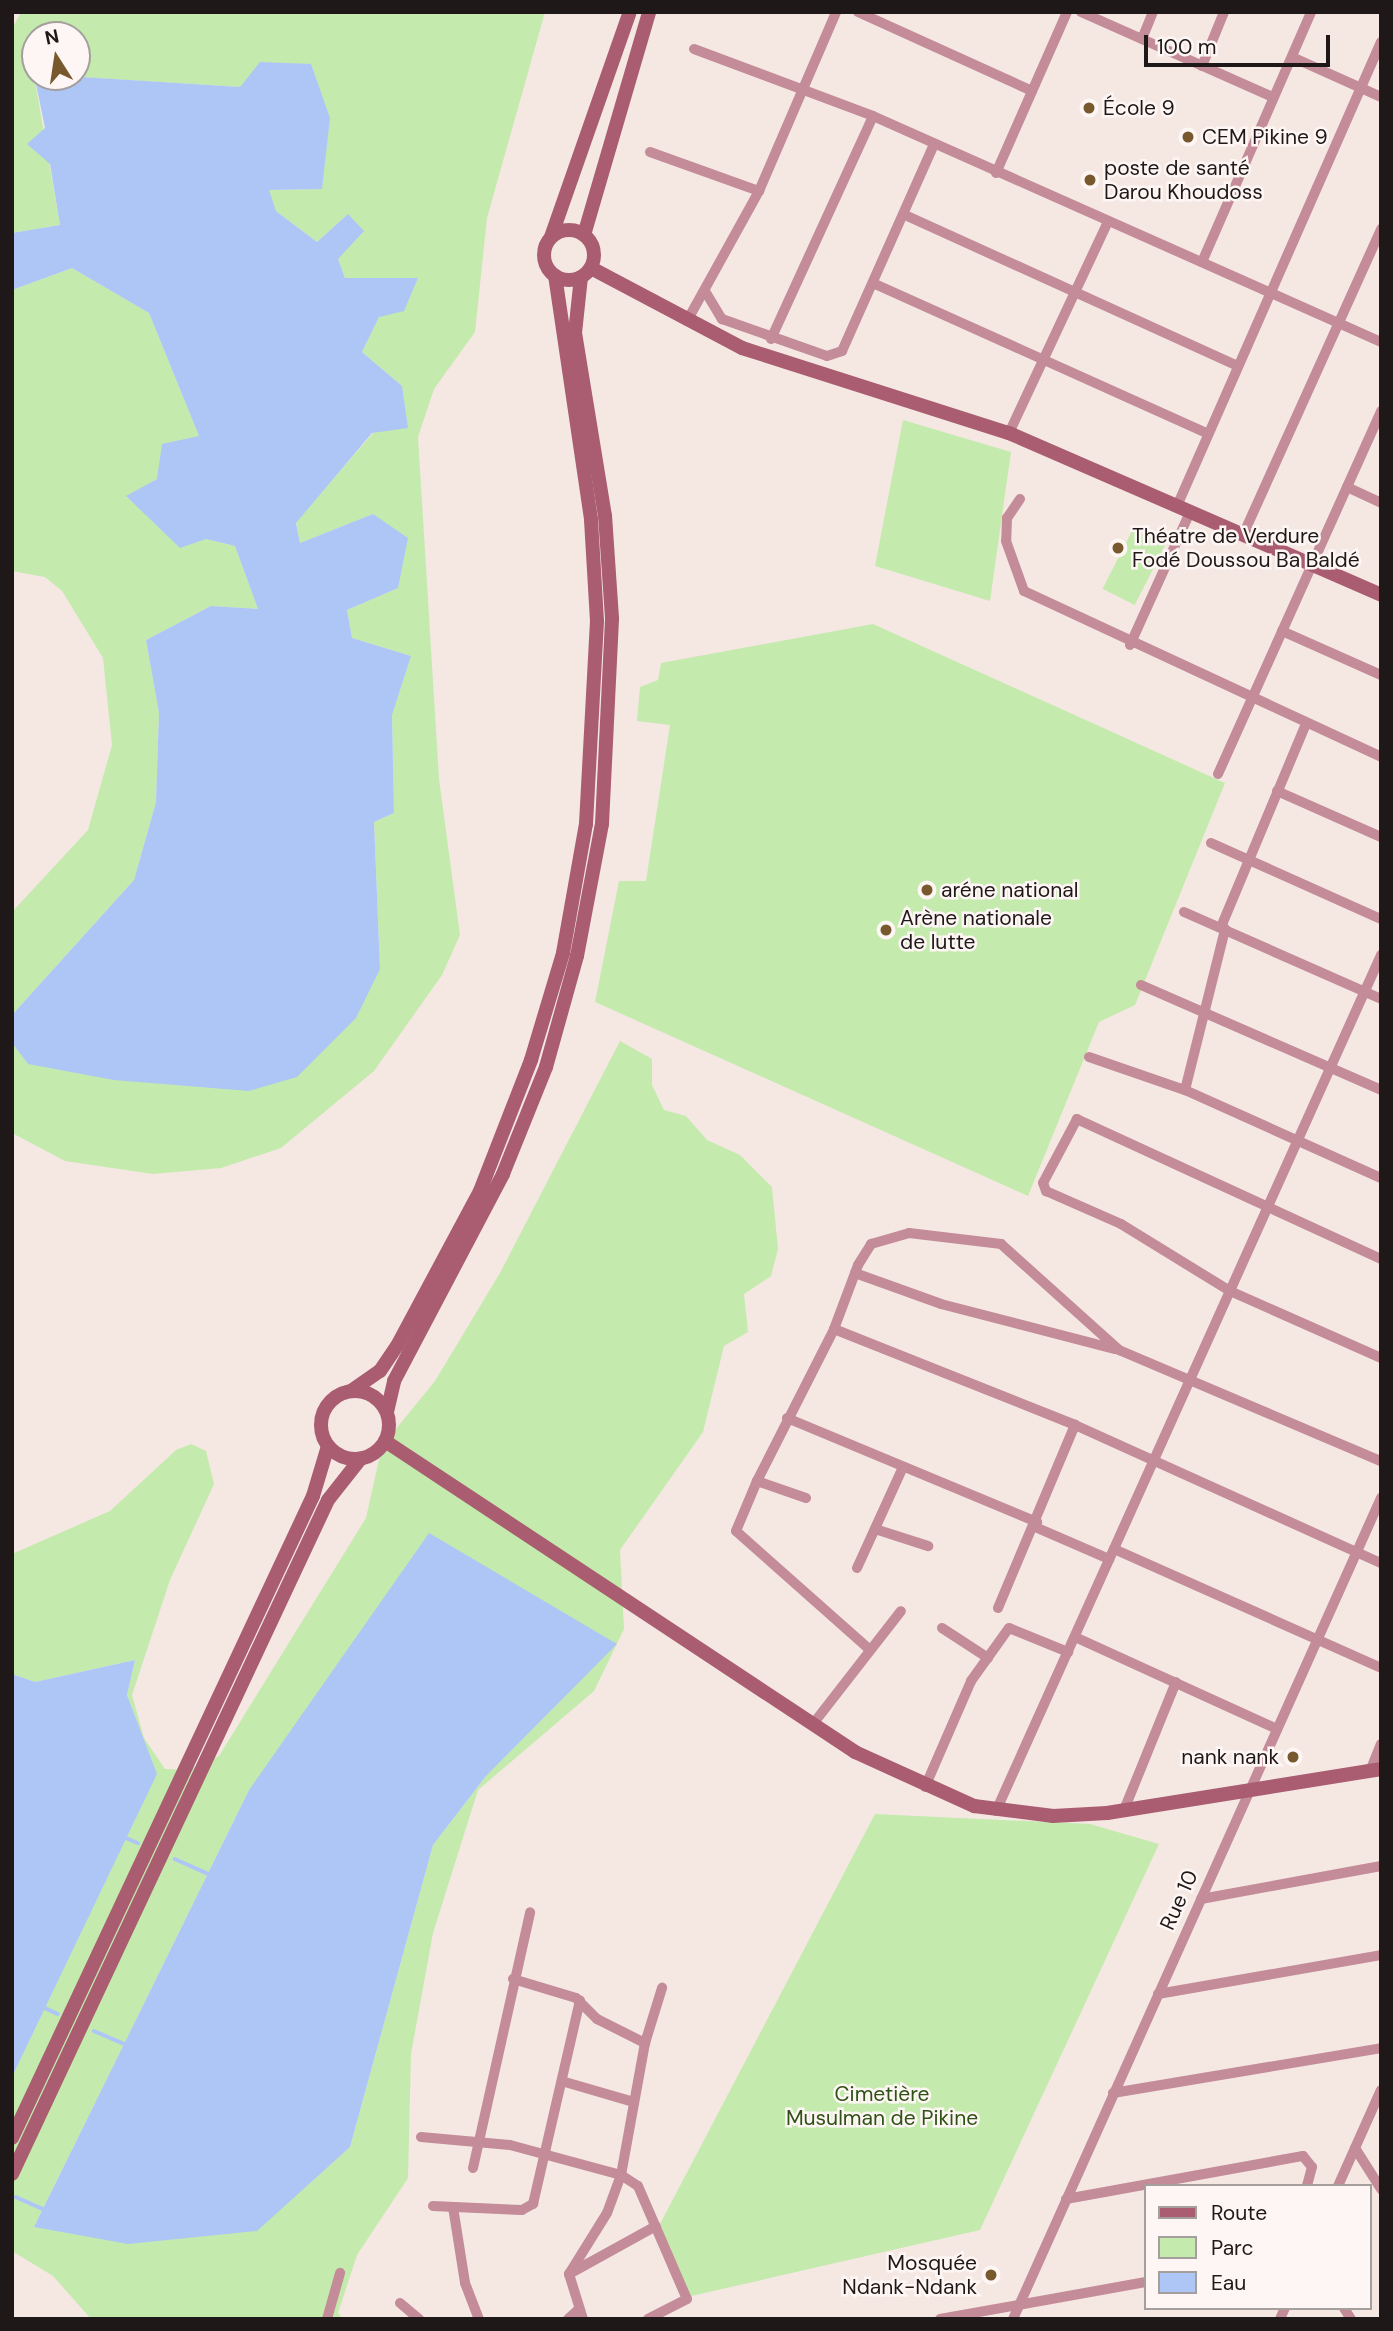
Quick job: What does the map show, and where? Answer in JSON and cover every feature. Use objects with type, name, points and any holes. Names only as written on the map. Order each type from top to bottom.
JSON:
[{"type":"main road","points":[[12,2138],[313,1496],[328,1446],[323,1412],[334,1398],[368,1382],[397,1346],[480,1191],[531,1060],[563,953],[586,824],[597,621],[591,519],[555,276],[544,257],[630,12]]},
{"type":"main road","points":[[584,235],[649,12]]},
{"type":"main road","points":[[385,1441],[387,1412],[394,1381],[466,1254],[542,1078],[577,956],[602,824],[612,618],[600,479],[575,333],[586,272],[594,250],[584,235],[571,230],[551,237]]},
{"type":"main road","points":[[555,276],[586,272],[764,356],[1009,433],[1381,595]]},
{"type":"main road","points":[[351,1391],[372,1396],[387,1412]]},
{"type":"main road","points":[[12,2174],[328,1500],[361,1458],[385,1441]]},
{"type":"main road","points":[[385,1441],[813,1724],[925,1787],[996,1811],[1053,1816],[1124,1810],[1375,1770]]},
{"type":"main road","points":[[328,1446],[361,1458]]},
{"type":"street","points":[[687,321],[759,191],[836,12]]},
{"type":"street","points":[[858,12],[1032,91]]},
{"type":"street","points":[[996,173],[1067,12]]},
{"type":"street","points":[[1081,12],[1273,97]]},
{"type":"street","points":[[1142,39],[1153,12]]},
{"type":"street","points":[[1202,66],[1224,12]]},
{"type":"street","points":[[1202,262],[1311,12]]},
{"type":"street","points":[[1130,645],[1183,509],[1207,433],[1381,43]]},
{"type":"street","points":[[694,49],[804,87],[873,116],[1381,342]]},
{"type":"street","points":[[1292,57],[1381,97]]},
{"type":"street","points":[[771,339],[873,116]]},
{"type":"street","points":[[705,291],[722,319],[771,339],[835,356],[875,284],[934,144]]},
{"type":"street","points":[[650,152],[759,191]]},
{"type":"street","points":[[905,215],[1236,365]]},
{"type":"street","points":[[1009,433],[1073,291],[1108,222]]},
{"type":"street","points":[[1243,535],[1381,229]]},
{"type":"street","points":[[875,284],[1207,433]]},
{"type":"street","points":[[1218,774],[1379,418]]},
{"type":"street","points":[[1346,488],[1381,503]]},
{"type":"street","points":[[1020,499],[1007,518],[1006,541],[1024,591],[1130,645],[1381,757]]},
{"type":"street","points":[[1282,631],[1381,675]]},
{"type":"street","points":[[1185,1090],[1223,928],[1248,860],[1306,724]]},
{"type":"street","points":[[1278,791],[1381,837]]},
{"type":"street","points":[[1211,843],[1381,919]]},
{"type":"street","points":[[1184,912],[1381,999]]},
{"type":"street","points":[[996,1811],[1381,955]]},
{"type":"street","points":[[1141,985],[1381,1090]]},
{"type":"street","points":[[1089,1057],[1185,1090],[1381,1178]]},
{"type":"street","points":[[1381,1259],[1077,1119],[1064,1135],[1043,1183],[1046,1191],[1121,1224],[1230,1291],[1381,1358]]},
{"type":"street","points":[[870,1650],[739,1536],[737,1524],[834,1329],[855,1273],[870,1244],[888,1236],[934,1233],[1002,1244],[1119,1350]]},
{"type":"street","points":[[855,1273],[941,1304],[1119,1350],[1191,1377],[1381,1461]]},
{"type":"street","points":[[834,1329],[1075,1424],[1153,1462],[1381,1563]]},
{"type":"street","points":[[788,1418],[1036,1525],[1112,1554],[1381,1668]]},
{"type":"street","points":[[998,1608],[1036,1525],[1075,1424]]},
{"type":"street","points":[[857,1568],[904,1466]]},
{"type":"street","points":[[757,1481],[806,1498]]},
{"type":"street","name":"Rue 10","points":[[1013,2319],[1381,1498]]},
{"type":"street","points":[[875,1529],[928,1546]]},
{"type":"street","points":[[813,1724],[901,1611]]},
{"type":"street","points":[[925,1787],[988,1658],[1012,1626],[1068,1652]]},
{"type":"street","points":[[942,1628],[988,1658]]},
{"type":"street","points":[[1075,1637],[1277,1729]]},
{"type":"street","points":[[1124,1810],[1176,1682]]},
{"type":"street","points":[[1375,1770],[1381,1744]]},
{"type":"street","points":[[1201,1899],[1381,1866]]},
{"type":"street","points":[[473,2168],[477,2139],[530,1912]]},
{"type":"street","points":[[1157,1994],[1381,1955]]},
{"type":"street","points":[[513,1979],[580,2000],[597,2019],[645,2043]]},
{"type":"street","points":[[568,2319],[581,2314],[569,2274],[607,2213],[621,2175],[645,2043],[662,1988]]},
{"type":"street","points":[[433,2206],[530,2207],[565,2082],[580,2000]]},
{"type":"street","points":[[1113,2094],[1381,2048]]},
{"type":"street","points":[[565,2082],[634,2102]]},
{"type":"street","points":[[1339,2184],[1381,2090]]},
{"type":"street","points":[[421,2137],[477,2139],[547,2154],[621,2175],[646,2196],[687,2299],[648,2319]]},
{"type":"street","points":[[1355,2148],[1381,2189]]},
{"type":"street","points":[[1149,2184],[1303,2156],[1312,2168],[1308,2184]]},
{"type":"street","points":[[1066,2199],[1144,2185]]},
{"type":"street","points":[[453,2207],[465,2283],[479,2319]]},
{"type":"street","points":[[569,2274],[656,2226]]},
{"type":"street","points":[[327,2319],[340,2273]]},
{"type":"street","points":[[940,2319],[1144,2282]]},
{"type":"street","points":[[400,2303],[419,2319]]},
{"type":"green space","points":[[21,12],[545,12],[487,218],[475,332],[434,389],[418,437],[439,779],[460,935],[442,975],[374,1071],[281,1148],[221,1168],[153,1174],[65,1161],[12,1133],[12,1043],[28,1064],[380,969],[374,822],[394,813],[392,714],[411,656],[352,638],[347,610],[398,588],[373,514],[300,543],[296,522],[373,433],[402,386],[362,352],[379,317],[418,279],[345,278],[338,259],[348,214],[317,242],[276,211],[268,190],[321,189],[240,87],[91,78],[91,21],[21,21],[21,91],[37,91],[60,225],[12,233],[12,29]]},
{"type":"green space","points":[[72,268],[149,313],[199,436],[157,479],[126,497],[206,539],[235,546],[258,609],[211,606],[146,640],[159,713],[156,802],[134,880],[12,1015],[12,912],[88,830],[112,745],[103,658],[62,591],[45,577],[12,571],[12,290]]},
{"type":"green space","points":[[903,420],[1011,452],[990,601],[875,566]]},
{"type":"green space","points":[[1133,529],[1165,545],[1135,605],[1103,589]]},
{"type":"green space","name":"Arène nationale de lutte","points":[[873,624],[1225,783],[1135,1005],[1099,1022],[1028,1196],[595,1002],[619,881],[646,881],[670,725],[637,721],[640,687],[658,680],[661,663]]},
{"type":"green space","points":[[620,1041],[652,1059],[652,1085],[664,1110],[686,1116],[707,1140],[740,1155],[772,1187],[778,1249],[771,1276],[744,1294],[748,1332],[724,1346],[703,1432],[620,1550],[624,1629],[594,1691],[478,1790],[433,1933],[411,2054],[408,2178],[357,2255],[338,2313],[343,2319],[91,2319],[53,2276],[12,2251],[12,2077],[156,1774],[127,1695],[135,1660],[35,1682],[12,1674],[12,1554],[110,1511],[176,1450],[191,1444],[206,1451],[214,1484],[170,1580],[132,1695],[144,1738],[165,1769],[188,1770],[219,1756],[366,1518],[382,1446],[435,1381],[500,1273]],"holes":[[[486,1776],[433,1845],[350,2147],[256,2231],[34,2227],[249,1790]]]},
{"type":"green space","name":"Cimetière Musulman de Pikine","points":[[875,1814],[1090,1824],[1159,1844],[980,2230],[687,2297],[660,2224]]},
{"type":"water","points":[[260,62],[311,64],[330,118],[322,189],[269,190],[276,211],[317,242],[348,214],[364,231],[338,259],[345,278],[418,278],[404,311],[379,317],[362,352],[402,386],[408,428],[372,433],[296,523],[300,543],[373,514],[408,538],[398,588],[347,610],[352,638],[411,656],[392,715],[394,813],[374,822],[380,969],[356,1018],[297,1077],[249,1091],[114,1080],[28,1064],[12,1043],[12,1015],[134,880],[156,802],[159,713],[146,640],[211,606],[258,609],[235,546],[206,539],[180,548],[126,496],[157,479],[162,444],[199,436],[149,313],[72,268],[12,290],[12,233],[60,225],[50,164],[27,144],[45,128],[37,91],[91,91],[91,78],[240,87]]},
{"type":"water","points":[[429,1533],[617,1644],[486,1776],[433,1845],[350,2147],[257,2231],[128,2244],[34,2227],[249,1790]]},
{"type":"water","points":[[135,1660],[127,1695],[157,1774],[12,2077],[12,1674],[35,1682]]},
{"type":"waterway","points":[[126,1838],[138,1843]]},
{"type":"waterway","points":[[175,1859],[208,1874]]},
{"type":"waterway","points":[[45,2008],[58,2014]]},
{"type":"waterway","points":[[94,2031],[124,2044]]},
{"type":"waterway","points":[[16,2197],[43,2209]]},
{"type":"place","name":"École 9","points":[[1089,108]]},
{"type":"place","name":"CEM Pikine 9","points":[[1188,137]]},
{"type":"place","name":"poste de santé Darou Khoudoss","points":[[1090,180]]},
{"type":"place","name":"Théatre de Verdure Fodé Doussou Ba Baldé","points":[[1118,548]]},
{"type":"place","name":"aréne national","points":[[927,890]]},
{"type":"place","name":"Arène nationale de lutte","points":[[886,930]]},
{"type":"place","name":"nank nank","points":[[1293,1757]]},
{"type":"place","name":"Mosquée Ndank-Ndank","points":[[991,2275]]}]
